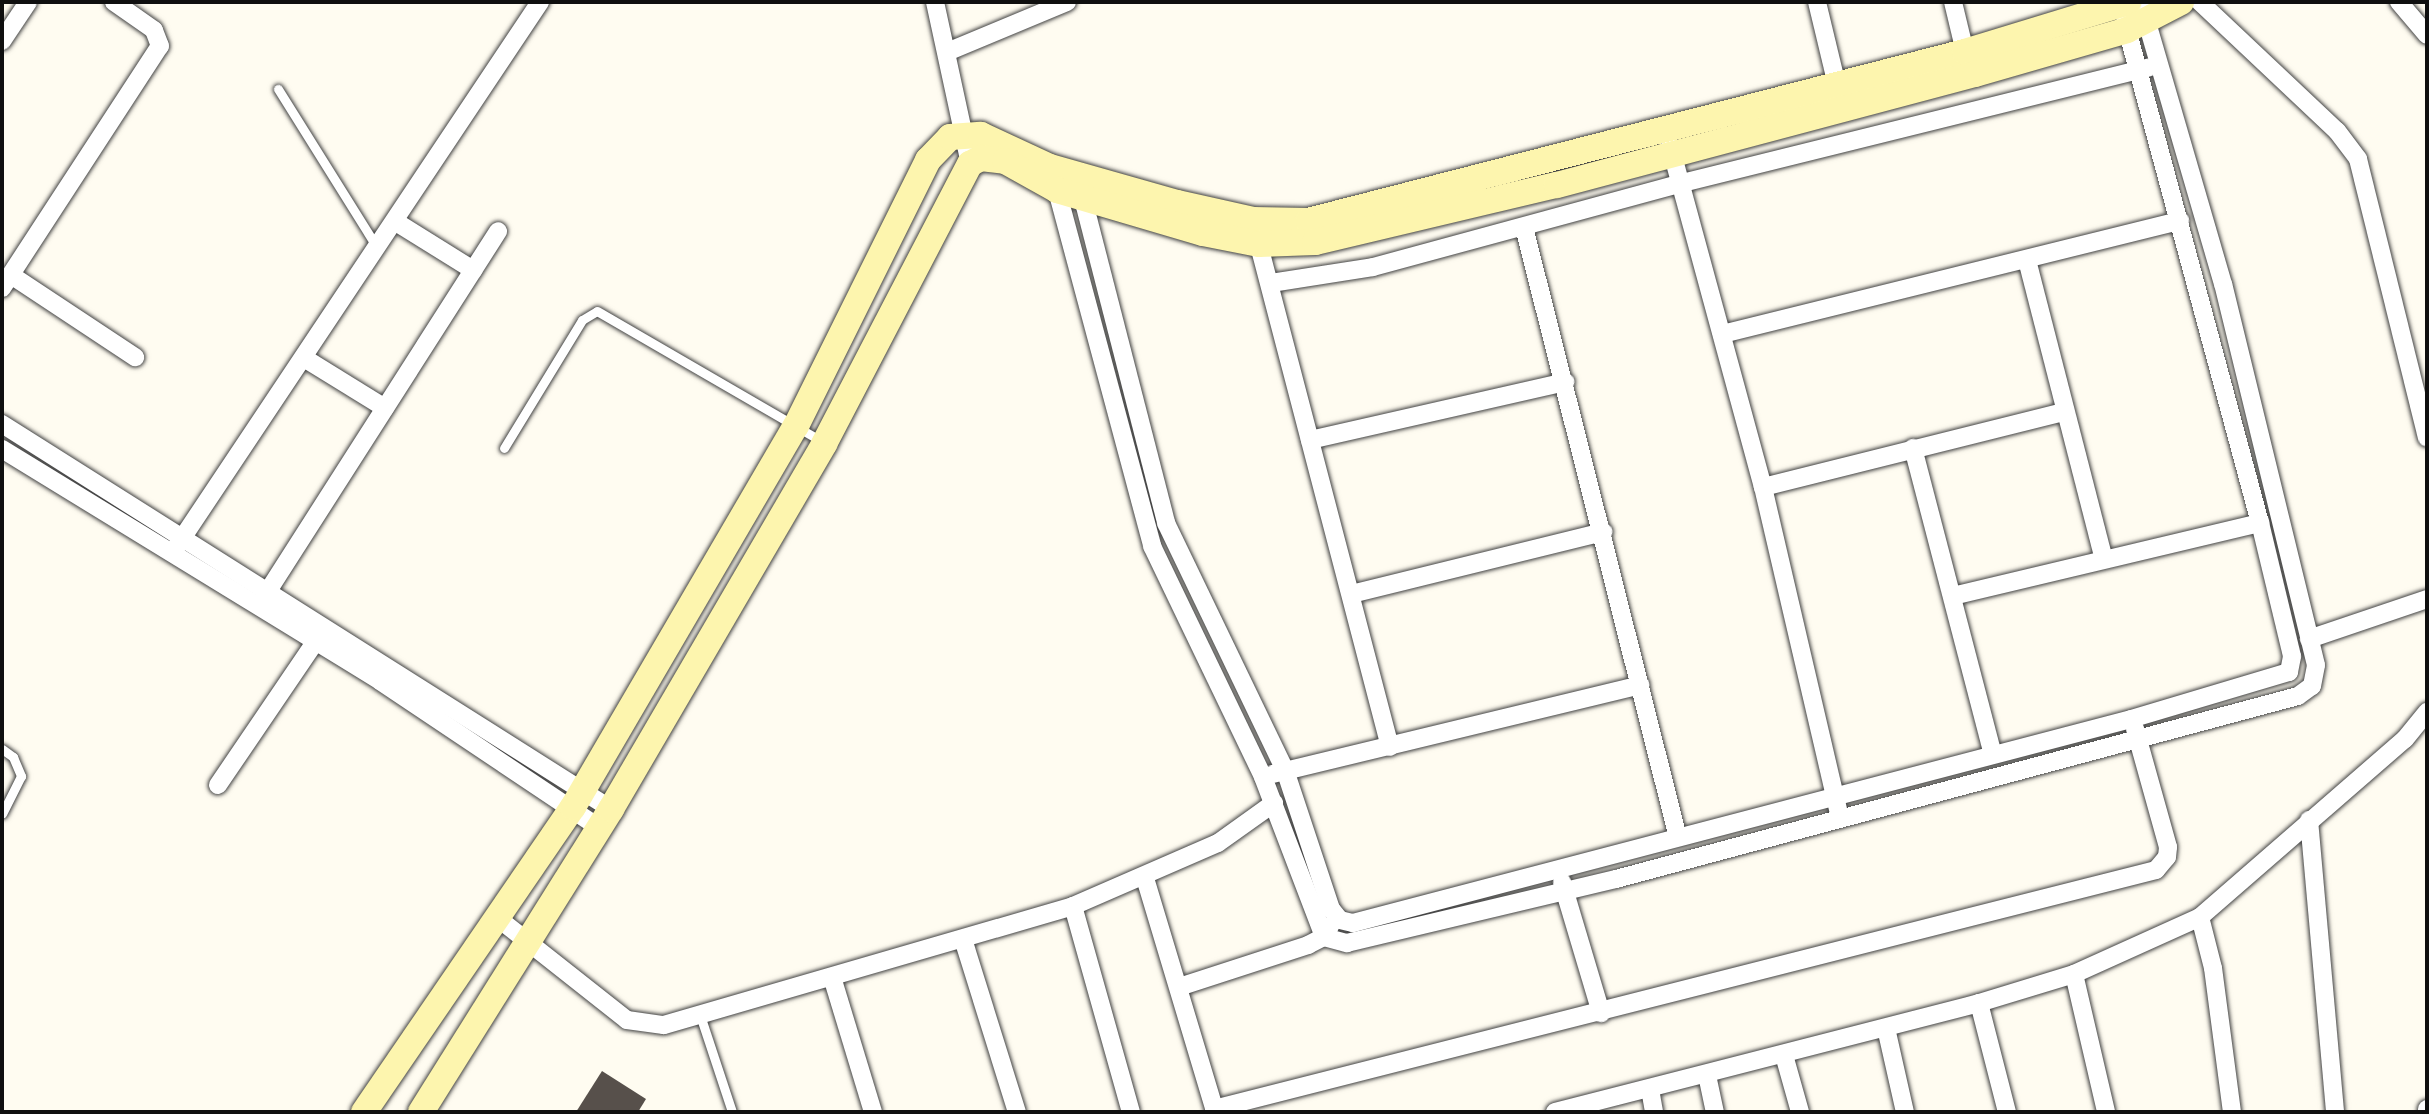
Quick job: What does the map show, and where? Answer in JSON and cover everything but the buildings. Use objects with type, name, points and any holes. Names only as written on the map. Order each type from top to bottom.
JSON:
[{"type":"street","points":[[2,41],[28,2]]},
{"type":"street","points":[[114,2],[154,30],[160,46],[6,282],[135,357]]},
{"type":"street","points":[[176,547],[376,246],[396,222],[540,2]]},
{"type":"street","points":[[935,2],[970,164]]},
{"type":"street","points":[[947,52],[1067,2]]},
{"type":"street","points":[[1817,2],[1837,85]]},
{"type":"street","points":[[1953,2],[1965,52]]},
{"type":"street","points":[[1256,232],[1287,223],[1333,216],[1965,52],[2131,11],[2181,2]]},
{"type":"street","points":[[2200,2],[2337,131],[2358,159],[2427,438]]},
{"type":"street","points":[[2399,2],[2427,35]]},
{"type":"street","points":[[2131,11],[2162,63],[2223,284],[2309,639],[2315,681]]},
{"type":"street","points":[[2131,11],[2141,69],[2292,656],[2289,672]]},
{"type":"street","points":[[421,1112],[605,818],[824,444],[970,164],[981,158],[1005,161],[1067,183],[1256,232],[1315,242],[1373,231],[1673,154],[2131,11]]},
{"type":"street","points":[[1271,283],[1330,277],[1682,183],[2162,63]]},
{"type":"street","points":[[1664,128],[1682,183],[1763,487],[1840,818]]},
{"type":"street","points":[[364,1112],[499,919],[578,798],[796,426],[928,160],[939,144],[963,133],[981,135],[1067,183],[1166,523],[1285,770],[1335,917],[1324,937]]},
{"type":"street","points":[[1067,183],[1149,538],[1263,777],[1324,937]]},
{"type":"street","points":[[1722,334],[2180,221]]},
{"type":"street","points":[[396,222],[473,270]]},
{"type":"street","points":[[1524,227],[1677,834]]},
{"type":"street","points":[[268,591],[498,231]]},
{"type":"street","points":[[1256,232],[1390,747]]},
{"type":"street","points":[[2027,260],[2103,557]]},
{"type":"street","points":[[304,358],[385,408]]},
{"type":"street","points":[[1310,440],[1565,382]]},
{"type":"street","points":[[1763,487],[2064,412]]},
{"type":"street","points":[[2,424],[85,477],[176,547],[320,634],[605,818]]},
{"type":"street","points":[[1913,448],[1992,751]]},
{"type":"street","points":[[2,449],[75,494],[268,591],[320,634]]},
{"type":"street","points":[[75,494],[85,477]]},
{"type":"street","points":[[1953,596],[2103,557],[2260,523]]},
{"type":"street","points":[[1351,594],[1603,532]]},
{"type":"street","points":[[2309,639],[2427,599]]},
{"type":"street","points":[[218,785],[320,634]]},
{"type":"street","points":[[1335,917],[1353,923],[1992,751],[2131,719],[2289,672],[2315,681]]},
{"type":"street","points":[[1179,987],[1324,937],[1347,943],[1565,892],[2298,696],[2315,681]]},
{"type":"street","points":[[1263,777],[1640,685]]},
{"type":"street","points":[[1555,1112],[1979,1003],[2074,974],[2200,917],[2405,739],[2427,712]]},
{"type":"street","points":[[1145,878],[1215,1110],[2156,870],[2167,857],[2168,847],[2131,719]]},
{"type":"street","points":[[499,919],[528,937],[627,1020],[652,1026],[700,1015],[1073,906],[1145,878],[1218,843],[1274,803]]},
{"type":"street","points":[[2309,820],[2335,1112]]},
{"type":"street","points":[[1557,868],[1601,1013]]},
{"type":"street","points":[[1073,906],[1131,1112]]},
{"type":"street","points":[[2200,917],[2213,968],[2232,1112]]},
{"type":"street","points":[[963,939],[1017,1112]]},
{"type":"street","points":[[2074,974],[2106,1112]]},
{"type":"street","points":[[832,977],[873,1112]]},
{"type":"street","points":[[1979,1003],[2007,1112]]},
{"type":"street","points":[[1886,1028],[1905,1112]]},
{"type":"street","points":[[1784,1055],[1800,1112]]},
{"type":"street","points":[[1707,1075],[1715,1112]]},
{"type":"street","points":[[1650,1089],[1654,1112]]},
{"type":"lane","points":[[278,89],[376,246]]},
{"type":"lane","points":[[504,448],[582,320],[597,311],[824,444]]},
{"type":"lane","points":[[2,749],[13,757],[21,776],[2,814]]},
{"type":"lane","points":[[700,1015],[732,1112]]}]
